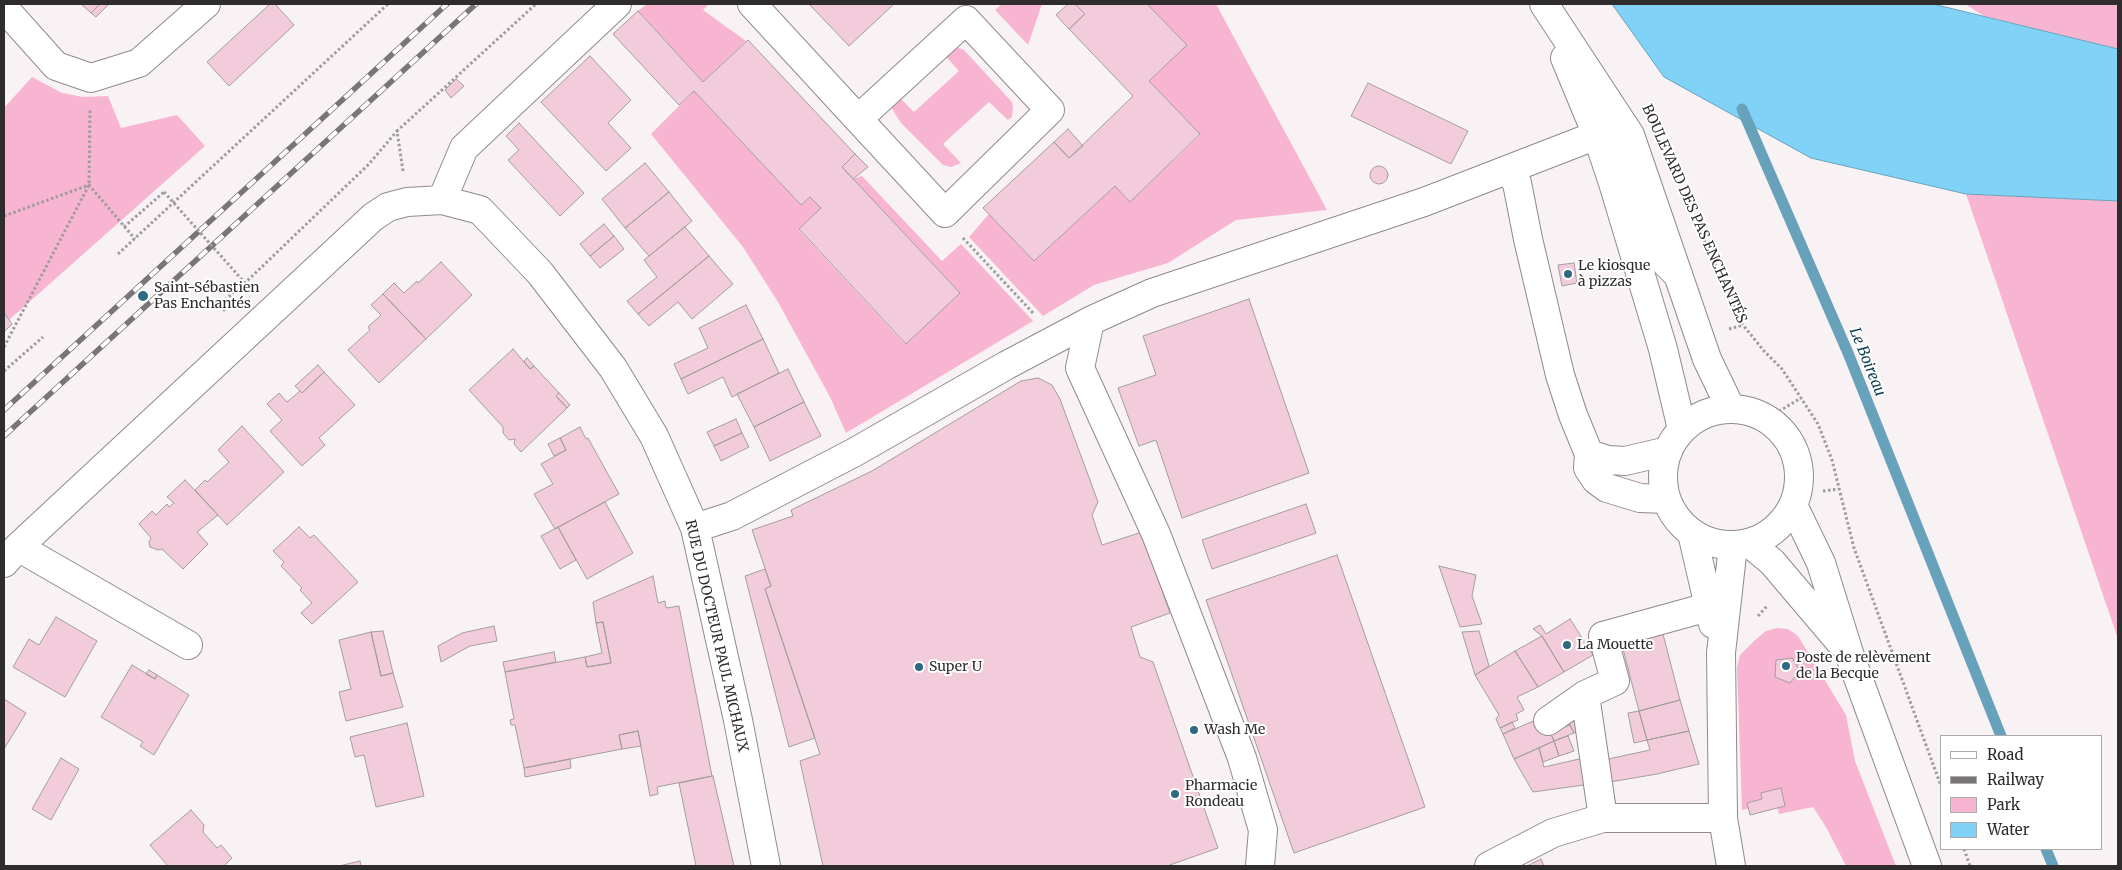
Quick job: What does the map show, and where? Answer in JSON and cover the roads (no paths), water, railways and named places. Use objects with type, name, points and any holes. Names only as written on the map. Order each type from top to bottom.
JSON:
[{"type":"street","points":[[4,8],[56,66],[91,78],[139,63],[206,4]]},
{"type":"street","points":[[442,200],[464,148],[617,4]]},
{"type":"street","points":[[752,4],[858,119],[945,213],[1050,110],[966,20],[858,119]]},
{"type":"street","name":"BOULEVARD DES PAS ENCHANTÉS","points":[[1543,4],[1597,135],[1654,315],[1675,440],[1663,470],[1666,499],[1674,515],[1692,533],[1712,542],[1741,544],[1772,562],[1849,653]]},
{"type":"street","name":"BOULEVARD DES PAS ENCHANTÉS","points":[[1543,4],[1630,134],[1707,359],[1731,409]]},
{"type":"street","points":[[695,528],[732,516],[855,452],[1090,321],[1152,293],[1424,202],[1597,135],[1620,151],[1655,252],[1678,275]]},
{"type":"street","points":[[1508,170],[1517,183],[1523,206],[1528,240],[1560,375],[1573,415],[1589,454],[1588,468],[1596,480],[1607,488],[1640,498],[1666,499]]},
{"type":"street","name":"RUE DU DOCTEUR PAUL MICHAUX","points":[[11,555],[373,217],[388,206],[407,202],[442,200],[480,210],[540,273],[614,368],[654,436],[695,528],[738,720],[766,866]]},
{"type":"street","points":[[1090,321],[1080,368],[1087,388],[1123,460],[1156,534],[1242,758],[1264,830],[1260,866]]},
{"type":"street","points":[[1589,454],[1608,460],[1625,461],[1675,440],[1705,414],[1731,409],[1755,414],[1766,419],[1784,435],[1796,457],[1799,481],[1793,505],[1775,529],[1759,539],[1741,544],[1721,653],[1723,818],[1731,866]]},
{"type":"street","name":"BOULEVARD DES PAS ENCHANTÉS","points":[[1793,505],[1820,563],[1849,653],[1927,866]]},
{"type":"street","points":[[1692,533],[1705,582],[1708,607],[1721,653]]},
{"type":"street","points":[[11,555],[188,645]]},
{"type":"street","points":[[1548,721],[1585,694],[1615,680],[1603,636],[1708,607]]},
{"type":"street","points":[[1585,694],[1603,818]]},
{"type":"street","points":[[1489,866],[1553,833],[1603,818],[1723,818]]},
{"type":"water","points":[[1612,4],[1933,4],[2118,49],[2118,201],[1966,194],[1811,158],[1664,77]]},
{"type":"waterway","name":"Le Boireau","points":[[1742,109],[1848,353],[2001,735]]},
{"type":"waterway","name":"Le Boireau","points":[[2046,850],[2053,866]]},
{"type":"railway","points":[[4,410],[447,4]]},
{"type":"railway","points":[[4,436],[476,4]]},
{"type":"place","name":"Le kiosque à pizzas","points":[[1568,274]]},
{"type":"place","name":"Saint-Sébastien Pas Enchantés","points":[[143,296]]},
{"type":"place","name":"La Mouette","points":[[1567,645]]},
{"type":"place","name":"Poste de relèvement de la Becque","points":[[1786,666]]},
{"type":"place","name":"Super U","points":[[919,667]]},
{"type":"place","name":"Wash Me","points":[[1194,730]]},
{"type":"place","name":"Pharmacie Rondeau","points":[[1175,794]]}]
